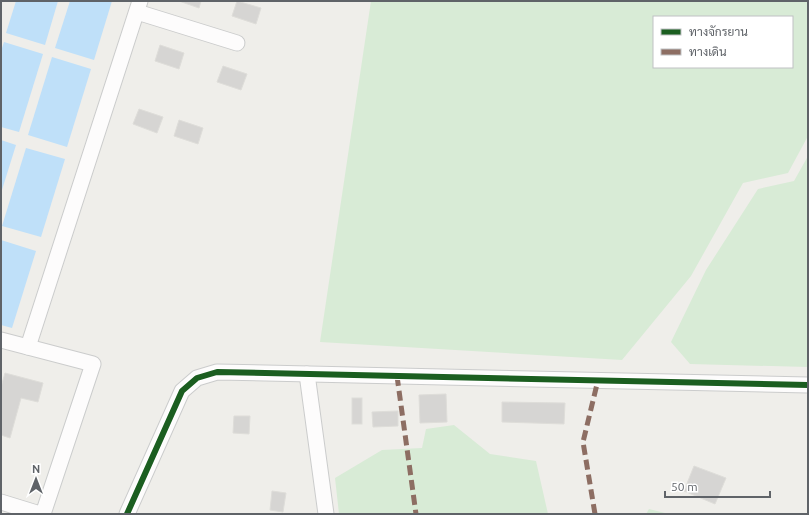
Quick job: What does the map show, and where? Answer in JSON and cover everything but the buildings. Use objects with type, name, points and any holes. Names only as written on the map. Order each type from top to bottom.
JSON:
[{"type":"street","points":[[28,347],[138,6],[237,43]]},
{"type":"street","points":[[1,340],[92,364],[43,514]]},
{"type":"street","points":[[127,514],[182,391],[197,378],[216,372],[808,385]]},
{"type":"street","points":[[307,374],[326,514]]},
{"type":"street","points":[[1,502],[40,514]]},
{"type":"green space","points":[[371,1],[808,1],[808,136],[788,173],[743,183],[691,276],[622,360],[320,342]]},
{"type":"green space","points":[[808,156],[808,367],[690,364],[671,342],[706,270],[758,189],[794,181]]},
{"type":"green space","points":[[454,425],[490,454],[536,461],[548,514],[339,514],[335,478],[382,450],[422,448],[426,429]]},
{"type":"green space","points":[[649,509],[669,514],[646,514]]},
{"type":"water","points":[[16,1],[58,1],[45,45],[6,33]]},
{"type":"water","points":[[70,1],[112,1],[94,60],[55,48]]},
{"type":"water","points":[[4,42],[43,54],[19,132],[1,127],[1,51]]},
{"type":"water","points":[[52,57],[91,69],[67,147],[28,135]]},
{"type":"water","points":[[1,140],[16,145],[1,193]]},
{"type":"water","points":[[26,148],[65,159],[41,237],[2,226]]},
{"type":"water","points":[[1,240],[36,251],[12,328],[1,325]]},
{"type":"marked path","points":[[397,376],[416,514]]},
{"type":"marked path","points":[[595,514],[583,442],[598,380]]},
{"type":"cycle path","points":[[127,514],[182,391],[197,378],[217,372],[808,385]]}]
